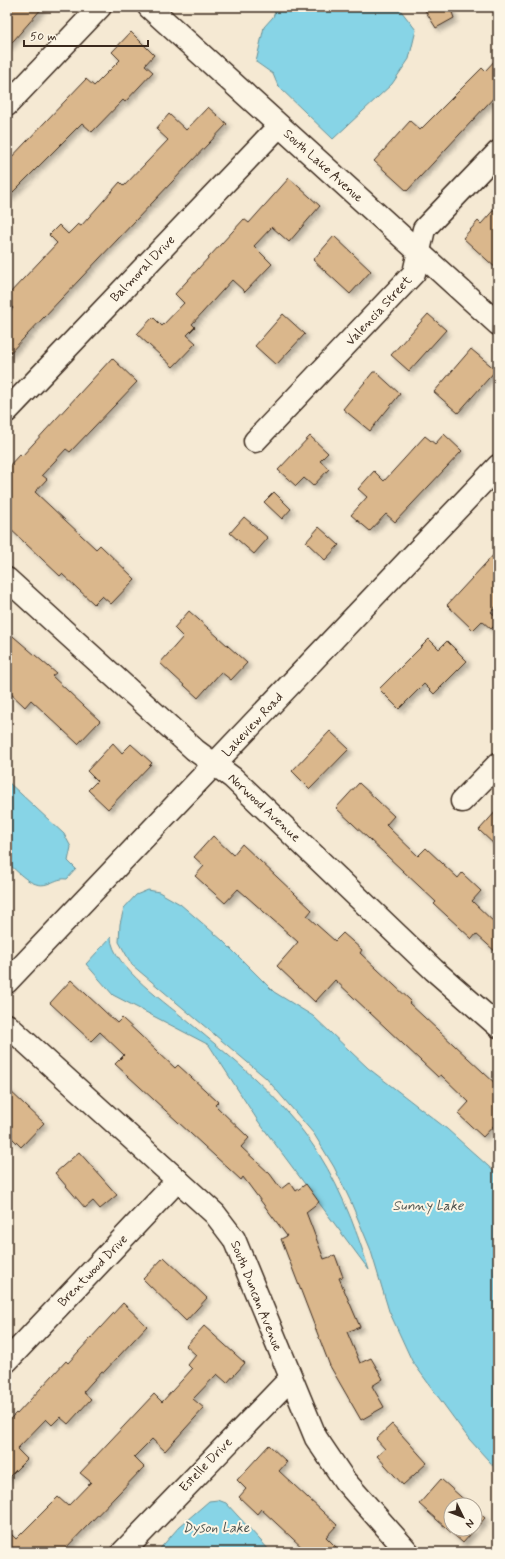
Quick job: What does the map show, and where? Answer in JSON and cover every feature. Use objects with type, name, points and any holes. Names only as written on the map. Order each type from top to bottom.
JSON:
[{"type":"street","points":[[7,105],[100,7]]},
{"type":"street","name":"South Lake Avenue","points":[[149,7],[498,324]]},
{"type":"street","name":"Balmoral Drive","points":[[7,411],[279,126]]},
{"type":"street","name":"Valencia Street","points":[[255,441],[414,273],[424,229],[498,152]]},
{"type":"street","name":"Lakeview Road","points":[[7,982],[498,466]]},
{"type":"street","name":"Norwood Avenue","points":[[7,579],[195,750],[233,778],[434,970],[498,1026]]},
{"type":"street","points":[[462,801],[498,764]]},
{"type":"street","name":"South Duncan Avenue","points":[[7,1025],[215,1214],[234,1239],[290,1379],[316,1438],[341,1475],[408,1552]]},
{"type":"street","name":"Brentwood Drive","points":[[7,1361],[178,1180]]},
{"type":"street","name":"Estelle Drive","points":[[122,1552],[290,1379]]},
{"type":"water","points":[[277,7],[398,7],[416,30],[409,59],[392,84],[333,139],[278,86],[273,74],[256,62],[264,27],[273,17]]},
{"type":"water","points":[[7,781],[64,834],[71,847],[68,861],[76,869],[67,879],[41,885],[36,884],[30,882],[7,862]]},
{"type":"water","name":"Sunny Lake","points":[[148,890],[159,892],[180,904],[222,940],[274,992],[313,1016],[368,1068],[447,1129],[498,1175],[498,1471],[469,1439],[412,1361],[389,1311],[370,1248],[350,1200],[334,1167],[314,1134],[266,1078],[132,965],[119,942],[120,924],[124,908],[136,895]]},
{"type":"water","points":[[111,937],[114,948],[121,960],[143,985],[253,1077],[296,1122],[318,1153],[344,1201],[358,1236],[369,1270],[258,1121],[209,1045],[113,995],[86,964]]},
{"type":"water","name":"Dyson Lake","points":[[218,1500],[226,1503],[271,1552],[157,1552],[179,1527],[209,1501]]},
{"type":"building","points":[[7,7],[43,7],[7,48]]},
{"type":"building","points":[[423,7],[450,7],[454,18],[436,28]]},
{"type":"building","points":[[131,32],[154,55],[145,65],[153,72],[125,102],[123,100],[92,132],[82,123],[7,198],[7,162],[86,79],[94,86],[120,60],[112,52]]},
{"type":"building","points":[[498,57],[498,93],[407,191],[374,161],[410,121],[420,130],[482,68],[485,71]]},
{"type":"building","points":[[208,107],[227,124],[7,356],[7,315],[13,308],[7,303],[7,296],[57,243],[49,235],[59,225],[68,234],[78,224],[81,226],[120,182],[124,186],[168,140],[156,129],[169,114],[186,130]]},
{"type":"building","points":[[289,178],[320,206],[289,242],[272,227],[254,246],[272,264],[245,292],[232,280],[192,324],[195,327],[187,335],[196,343],[173,367],[137,334],[153,317],[162,326],[184,303],[175,294],[244,219],[249,223]]},
{"type":"building","points":[[498,205],[498,270],[463,238],[478,221],[481,224]]},
{"type":"building","points":[[334,236],[371,271],[350,294],[313,260]]},
{"type":"building","points":[[283,314],[305,334],[276,365],[255,346]]},
{"type":"building","points":[[428,314],[446,330],[409,371],[391,355]]},
{"type":"building","points":[[471,349],[496,370],[458,413],[434,392]]},
{"type":"building","points":[[112,358],[137,382],[70,452],[66,449],[42,475],[47,479],[35,492],[96,549],[100,545],[135,579],[111,604],[102,596],[94,604],[62,574],[60,576],[7,526],[7,468],[20,454],[22,456]]},
{"type":"building","points":[[373,372],[376,372],[400,394],[370,431],[343,409]]},
{"type":"building","points":[[444,434],[462,451],[395,522],[386,514],[370,531],[351,515],[367,497],[358,489],[374,471],[384,481],[425,436],[435,444]]},
{"type":"building","points":[[310,436],[328,453],[320,461],[329,469],[313,486],[304,478],[296,486],[278,470]]},
{"type":"building","points":[[274,492],[291,509],[282,519],[264,502]]},
{"type":"building","points":[[244,517],[268,538],[254,554],[230,533]]},
{"type":"building","points":[[319,527],[339,545],[325,560],[306,542]]},
{"type":"building","points":[[498,550],[498,604],[491,612],[498,618],[498,622],[491,629],[482,621],[473,630],[447,605]]},
{"type":"building","points":[[189,611],[247,663],[231,680],[221,672],[198,698],[160,663],[183,637],[174,628]]},
{"type":"building","points":[[7,631],[56,673],[52,676],[100,721],[78,744],[31,700],[25,707],[7,690]]},
{"type":"building","points":[[429,639],[439,649],[447,641],[467,661],[434,694],[424,684],[399,709],[379,689]]},
{"type":"building","points":[[330,731],[349,749],[310,789],[292,771]]},
{"type":"building","points":[[113,743],[122,753],[131,744],[152,763],[108,809],[88,790],[97,781],[87,771]]},
{"type":"building","points":[[359,783],[394,816],[386,825],[418,856],[426,848],[458,878],[462,873],[481,891],[472,901],[498,926],[498,954],[476,934],[472,939],[434,904],[436,902],[336,808]]},
{"type":"building","points":[[498,809],[498,848],[479,830]]},
{"type":"building","points":[[213,836],[233,855],[242,844],[312,910],[307,916],[335,941],[343,933],[362,950],[360,953],[411,1001],[409,1003],[498,1086],[498,1121],[483,1137],[458,1114],[469,1102],[441,1075],[438,1077],[335,980],[315,1002],[277,966],[298,942],[238,889],[225,903],[195,876],[204,866],[194,857]]},
{"type":"building","points":[[71,980],[117,1023],[122,1018],[175,1068],[178,1065],[218,1102],[215,1105],[249,1138],[241,1147],[270,1174],[281,1189],[290,1182],[296,1191],[306,1184],[319,1202],[306,1212],[324,1259],[335,1255],[343,1277],[339,1278],[360,1327],[347,1332],[360,1363],[371,1358],[383,1379],[372,1386],[384,1407],[361,1420],[330,1366],[281,1239],[287,1236],[243,1177],[241,1180],[115,1064],[124,1055],[100,1032],[91,1041],[50,1003]]},
{"type":"building","points":[[7,1088],[44,1123],[21,1147],[7,1133]]},
{"type":"building","points":[[79,1152],[117,1195],[100,1209],[93,1201],[85,1208],[55,1173]]},
{"type":"building","points":[[164,1257],[207,1298],[186,1321],[143,1279]]},
{"type":"building","points":[[123,1303],[147,1326],[83,1392],[91,1399],[68,1424],[60,1417],[52,1425],[46,1419],[17,1449],[27,1459],[7,1479],[7,1422],[16,1413],[17,1414],[66,1361],[68,1363]]},
{"type":"building","points":[[204,1326],[245,1363],[227,1383],[217,1374],[193,1399],[204,1408],[165,1451],[152,1439],[134,1457],[144,1467],[62,1552],[7,1552],[7,1530],[16,1539],[58,1497],[68,1506],[91,1482],[80,1473],[154,1394],[162,1402],[192,1369],[188,1365],[196,1355],[186,1346]]},
{"type":"building","points":[[392,1424],[427,1463],[403,1485],[377,1456],[385,1449],[376,1439]]},
{"type":"building","points":[[269,1445],[287,1462],[279,1471],[337,1525],[326,1537],[341,1552],[307,1552],[261,1509],[257,1514],[239,1497],[246,1489],[237,1480]]},
{"type":"building","points":[[441,1479],[461,1497],[443,1497],[443,1525],[419,1504]]},
{"type":"building","points":[[456,1537],[468,1537],[463,1543]]}]
